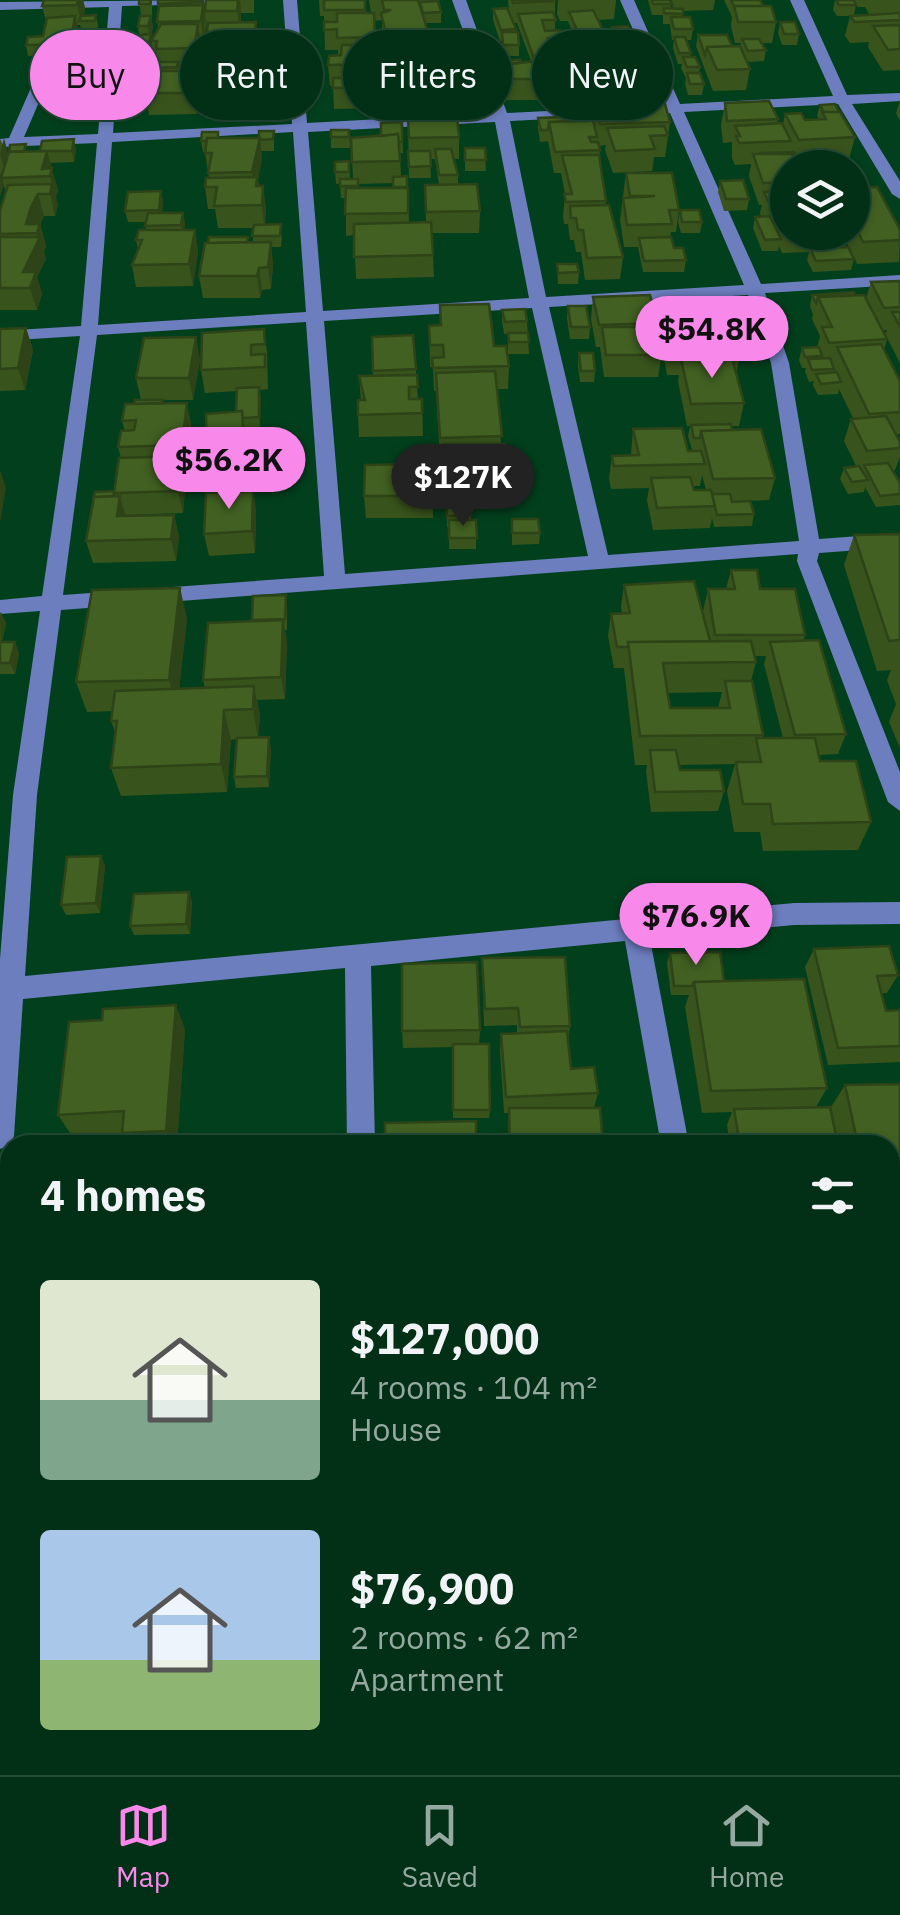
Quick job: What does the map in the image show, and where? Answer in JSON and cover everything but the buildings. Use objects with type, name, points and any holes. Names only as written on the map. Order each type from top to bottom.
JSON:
[{"type":"street","points":[[0,6],[211,0]]},
{"type":"street","points":[[290,0],[335,581]]},
{"type":"street","points":[[459,0],[470,30]]},
{"type":"street","points":[[627,0],[755,290],[780,363],[810,548],[807,561],[900,802]]},
{"type":"street","points":[[797,0],[841,98],[900,194]]},
{"type":"street","points":[[0,1135],[5,989],[25,795],[90,333],[115,2]]},
{"type":"street","points":[[512,118],[900,97]]},
{"type":"street","points":[[7,142],[30,98]]},
{"type":"street","points":[[7,142],[482,120]]},
{"type":"street","points":[[502,120],[539,302],[599,560]]},
{"type":"street","points":[[0,336],[316,320],[900,280]]},
{"type":"street","points":[[0,607],[900,540]]},
{"type":"street","points":[[5,989],[794,914],[900,914]]},
{"type":"street","points":[[636,930],[673,1135]]},
{"type":"street","points":[[358,958],[361,1135]]}]
